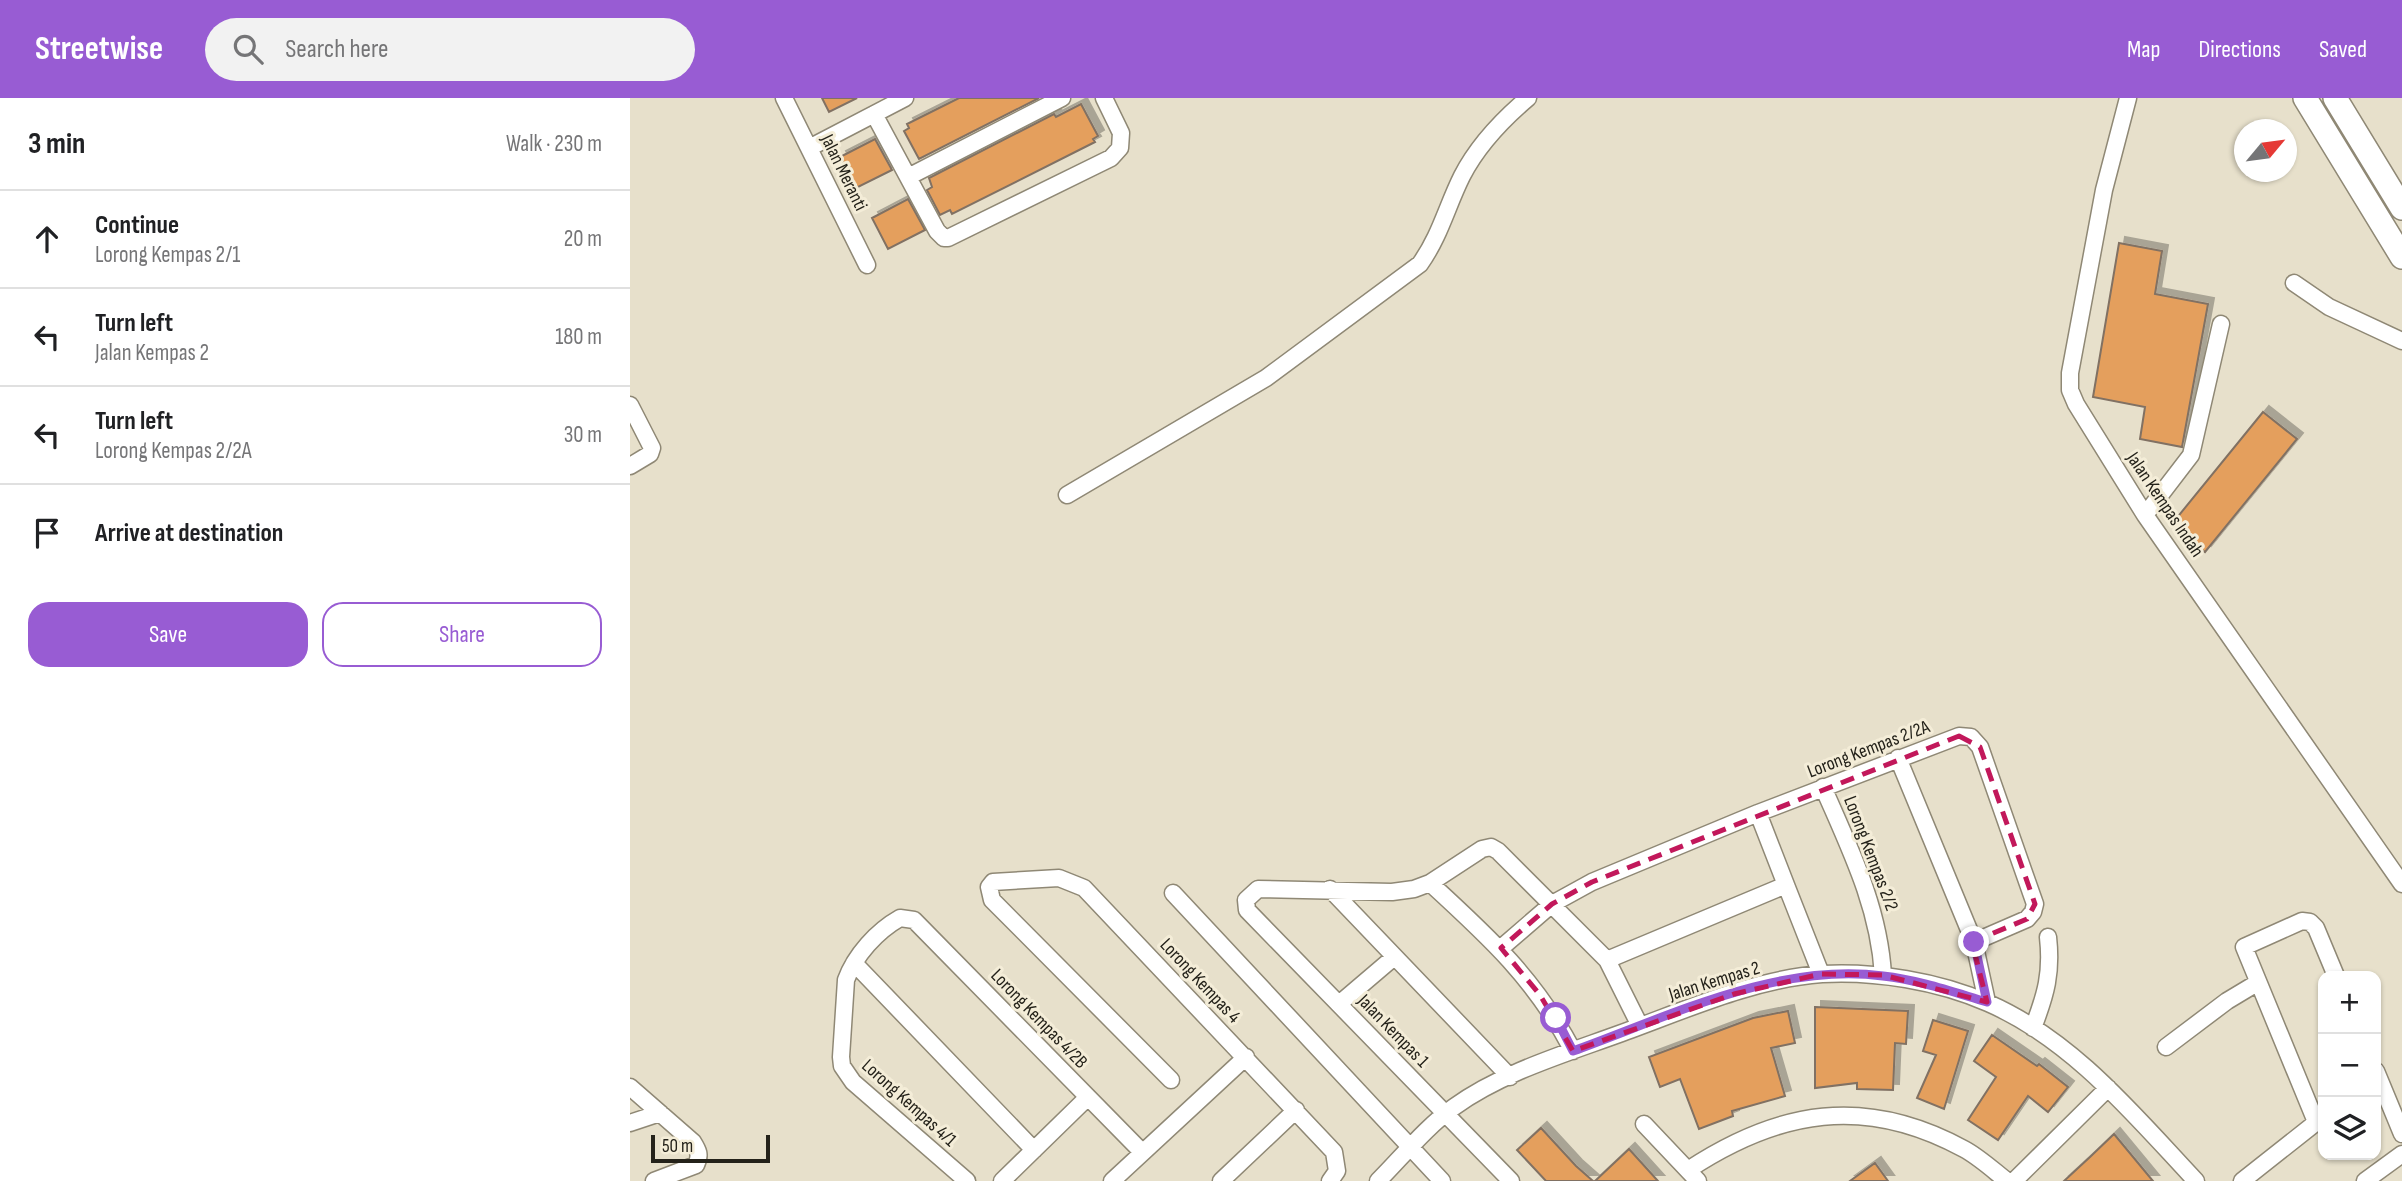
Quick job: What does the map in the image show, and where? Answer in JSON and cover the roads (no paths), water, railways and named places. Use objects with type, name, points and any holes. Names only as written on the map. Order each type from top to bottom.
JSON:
[{"type":"highway","points":[[2305,98],[2402,257]]},
{"type":"highway","points":[[2335,98],[2402,208]]},
{"type":"street","name":"Jalan Meranti","points":[[785,98],[867,265]]},
{"type":"street","points":[[809,148],[905,98]]},
{"type":"street","points":[[908,177],[1062,98]]},
{"type":"street","points":[[874,114],[944,238],[952,237],[1111,158],[1120,148],[1121,133],[1104,98]]},
{"type":"street","points":[[1067,495],[1266,378],[1420,264],[1435,243],[1462,176],[1481,145],[1528,98]]},
{"type":"street","name":"Jalan Kempas Indah","points":[[2128,98],[2104,190],[2070,373],[2070,390],[2145,515],[2402,884]]},
{"type":"street","points":[[2294,283],[2329,307],[2402,341]]},
{"type":"street","points":[[2145,515],[2191,455],[2221,324]]},
{"type":"street","points":[[630,405],[652,451],[630,466]]},
{"type":"street","name":"Lorong Kempas 2/2A","points":[[1501,948],[1552,904],[1591,882],[1823,787],[1959,736],[1971,737],[1980,747],[2035,904],[2027,919],[1974,942]]},
{"type":"street","points":[[1898,758],[1974,942],[1987,1002]]},
{"type":"street","name":"Lorong Kempas 2/2","points":[[1823,787],[1874,910],[1881,942],[1882,975]]},
{"type":"street","points":[[1758,813],[1821,974]]},
{"type":"street","points":[[1330,890],[1392,892],[1430,883],[1482,849],[1491,847],[1607,960],[1640,1026]]},
{"type":"street","name":"Lorong Kempas 4","points":[[1171,1080],[992,900],[989,887],[993,882],[1003,879],[1059,878],[1077,883],[1335,1152],[1337,1171],[1330,1181]]},
{"type":"street","points":[[1430,883],[1501,948],[1541,995],[1573,1051]]},
{"type":"street","points":[[1607,960],[1786,884]]},
{"type":"street","name":"Jalan Kempas 1","points":[[1330,890],[1258,889],[1246,900],[1247,910],[1511,1181]]},
{"type":"street","points":[[1330,890],[1510,1077]]},
{"type":"street","points":[[1173,893],[1442,1181]]},
{"type":"street","name":"Lorong Kempas 4/2B","points":[[854,963],[894,921],[905,917],[914,920],[1142,1152]]},
{"type":"street","points":[[2318,1115],[2257,984],[2244,947],[2302,921],[2310,922],[2316,928],[2334,971]]},
{"type":"street","points":[[2033,1028],[2051,967],[2048,937]]},
{"type":"street","points":[[1339,1004],[1393,958]]},
{"type":"street","points":[[854,963],[1034,1150]]},
{"type":"street","name":"Lorong Kempas 4/1","points":[[854,963],[846,979],[842,1066],[853,1082],[967,1181]]},
{"type":"street","name":"Jalan Kempas 2","points":[[1378,1181],[1446,1114],[1467,1098],[1510,1077],[1573,1051],[1734,993],[1821,974],[1882,975],[1987,1002],[2033,1028],[2108,1088],[2196,1181]]},
{"type":"street","points":[[2166,1047],[2227,1001],[2257,984]]},
{"type":"street","points":[[1112,1181],[1246,1057]]},
{"type":"street","points":[[630,1087],[693,1142],[700,1158],[689,1169],[654,1181]]},
{"type":"street","points":[[2014,1181],[2108,1088]]},
{"type":"street","points":[[2381,1088],[2402,1134]]},
{"type":"street","points":[[1002,1181],[1088,1097]]},
{"type":"street","points":[[1221,1181],[1296,1110]]},
{"type":"street","points":[[630,1124],[660,1113]]},
{"type":"street","points":[[1644,1124],[1693,1176],[1727,1144],[1768,1127],[1818,1117],[1877,1117],[1921,1128],[1967,1150],[2007,1181]]},
{"type":"street","points":[[2242,1181],[2318,1121]]},
{"type":"street","points":[[2365,1181],[2402,1154]]}]
